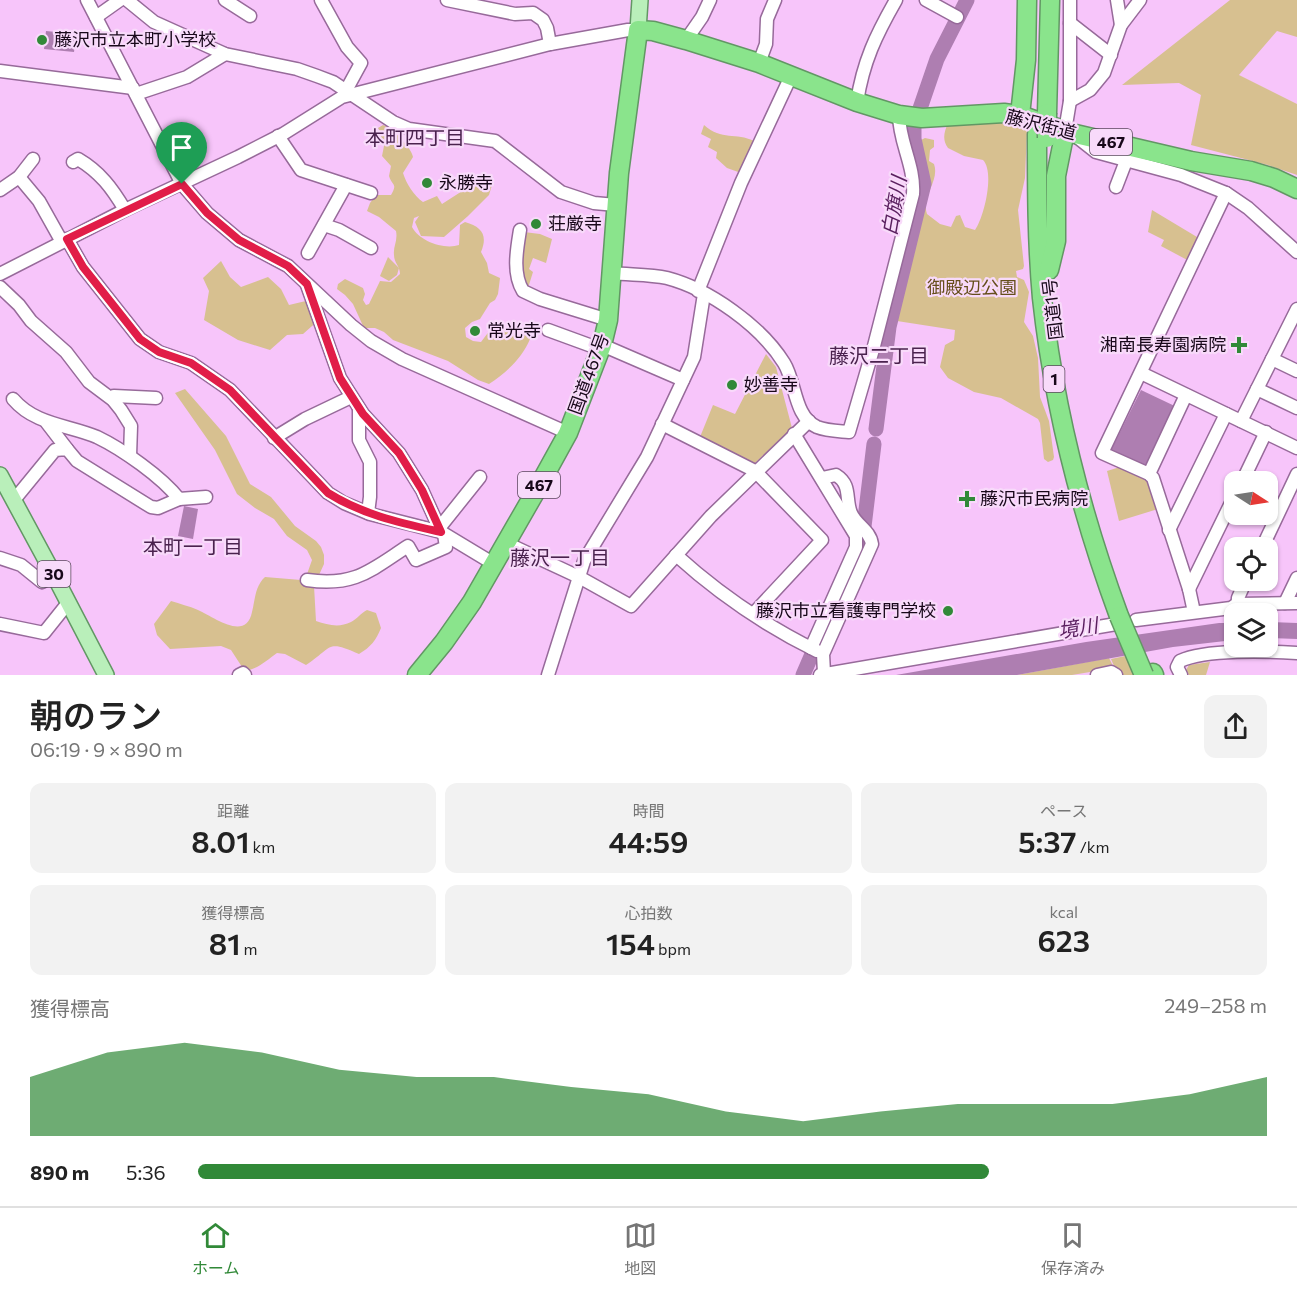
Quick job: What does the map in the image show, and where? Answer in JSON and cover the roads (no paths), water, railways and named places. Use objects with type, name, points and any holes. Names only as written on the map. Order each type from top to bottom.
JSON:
[{"type":"highway","points":[[1020,116],[1026,60],[1027,0]]},
{"type":"highway","name":"国道1号","points":[[1040,0],[1042,136],[1038,240],[1042,297],[1052,368],[1067,450],[1093,544],[1121,621],[1150,674]]},
{"type":"highway","name":"国道1号","points":[[1042,111],[1050,0]]},
{"type":"highway","name":"藤沢街道","points":[[638,30],[686,40],[759,63],[857,102],[911,117],[1004,113],[1068,132],[1191,161],[1251,171],[1274,178],[1297,189]]},
{"type":"highway","name":"国道467号","points":[[417,675],[466,610],[568,433],[601,347],[608,320],[616,205],[638,30]]},
{"type":"highway","points":[[1048,270],[1056,240],[1056,176],[1068,132]]},
{"type":"highway","name":"国道1号","points":[[1042,136],[1048,270],[1061,369],[1078,455],[1121,621]]},
{"type":"main road","points":[[638,30],[640,0]]},
{"type":"main road","name":"30","points":[[0,475],[105,675]]},
{"type":"street","points":[[87,0],[182,184],[207,213],[239,240],[288,266],[371,341],[402,359],[568,433]]},
{"type":"street","points":[[96,18],[120,0]]},
{"type":"street","points":[[127,0],[154,22],[225,54],[297,69],[333,82],[347,94],[409,129],[495,141],[561,192],[594,203],[616,205]]},
{"type":"street","points":[[225,0],[250,16]]},
{"type":"street","points":[[321,0],[347,47],[362,63],[347,94]]},
{"type":"street","points":[[447,0],[515,14],[533,13],[543,20],[550,44]]},
{"type":"street","points":[[686,40],[702,17],[710,0]]},
{"type":"street","points":[[759,63],[766,44],[767,19],[775,0]]},
{"type":"street","points":[[857,102],[867,56],[896,0]]},
{"type":"street","points":[[926,0],[957,17]]},
{"type":"street","points":[[1070,0],[1068,132],[1096,152],[1199,181],[1226,193],[1248,208],[1297,252]]},
{"type":"street","points":[[1117,0],[1121,25]]},
{"type":"street","points":[[1070,101],[1090,90],[1104,73],[1121,25],[1140,0]]},
{"type":"street","points":[[1070,23],[1111,55]]},
{"type":"street","points":[[0,274],[278,136],[347,94],[550,44],[638,30]]},
{"type":"street","points":[[0,71],[135,91],[187,77],[225,54]]},
{"type":"street","points":[[548,675],[579,577],[589,553],[647,457],[696,348],[701,292],[741,183],[791,76]]},
{"type":"street","points":[[612,273],[667,278],[701,292],[740,315],[784,363],[794,383],[801,411],[808,421],[820,428],[849,432],[874,346],[913,194],[914,181],[899,129],[911,117]]},
{"type":"street","points":[[278,136],[301,170],[371,193]]},
{"type":"street","points":[[1,187],[19,177],[33,159]]},
{"type":"street","points":[[73,162],[78,159],[103,177],[125,210]]},
{"type":"street","points":[[1116,187],[1126,161]]},
{"type":"street","points":[[19,177],[39,201],[83,267],[140,339],[159,352],[191,363],[230,390],[328,493],[368,513],[442,531],[494,564]]},
{"type":"street","points":[[308,253],[346,185]]},
{"type":"street","points":[[1194,612],[1190,590],[1153,478],[1149,474],[1102,453],[1226,193]]},
{"type":"street","points":[[324,225],[339,230],[371,248]]},
{"type":"street","points":[[520,230],[516,255],[517,273],[523,291],[608,320]]},
{"type":"street","points":[[307,284],[340,378],[359,408],[399,453],[422,490],[442,531],[446,547],[416,560],[408,546],[355,579],[307,580]]},
{"type":"street","points":[[0,287],[66,352],[89,382],[113,400],[131,426],[130,456]]},
{"type":"street","points":[[1241,421],[1297,309]]},
{"type":"street","points":[[548,330],[601,347],[683,380]]},
{"type":"street","points":[[1272,359],[1297,371]]},
{"type":"street","points":[[1141,373],[1297,447]]},
{"type":"street","points":[[1257,389],[1297,408]]},
{"type":"street","points":[[1149,474],[1186,395]]},
{"type":"street","points":[[113,400],[114,396],[156,398]]},
{"type":"street","points":[[274,438],[305,418],[351,397]]},
{"type":"street","points":[[13,399],[19,406],[47,423],[95,436],[130,456],[179,499]]},
{"type":"street","points":[[359,408],[359,440],[370,462],[368,513]]},
{"type":"street","points":[[1169,530],[1226,414]]},
{"type":"street","points":[[506,543],[579,577],[629,611],[676,555],[755,471],[808,421]]},
{"type":"street","points":[[47,423],[77,461],[152,507],[158,508],[179,499],[206,497]]},
{"type":"street","points":[[662,424],[755,471],[822,540],[754,614]]},
{"type":"street","points":[[1247,471],[1266,432]]},
{"type":"street","points":[[794,434],[856,536],[856,547],[811,648]]},
{"type":"street","points":[[14,500],[55,450],[67,449]]},
{"type":"street","points":[[1267,537],[1297,474]]},
{"type":"street","points":[[822,478],[836,475],[844,480],[848,491],[850,511],[871,538],[871,549],[823,654],[822,674],[1121,621],[1224,609]]},
{"type":"street","points":[[442,531],[480,477]]},
{"type":"street","points":[[1190,590],[1224,517]]},
{"type":"street","points":[[676,555],[710,586],[778,630],[823,654]]},
{"type":"street","points":[[0,558],[21,565],[42,582],[54,575]]},
{"type":"street","points":[[1291,603],[1297,579]]},
{"type":"street","points":[[0,624],[44,633],[68,603]]},
{"type":"street","points":[[1181,675],[1178,664],[1183,660],[1224,652]]},
{"type":"street","points":[[1278,652],[1297,653]]},
{"type":"street","points":[[1097,675],[1111,672],[1116,675]]},
{"type":"street","points":[[239,675],[243,673],[245,675]]},
{"type":"waterway","name":"白旗川","points":[[876,429],[889,327],[924,184],[914,139],[914,126],[937,59],[967,0]]},
{"type":"waterway","name":"白旗川","points":[[854,562],[862,543],[874,444]]},
{"type":"waterway","name":"白旗川","points":[[803,675],[819,638]]},
{"type":"place","name":"藤沢市立本町小学校","points":[[42,40]]},
{"type":"place","name":"永勝寺","points":[[427,183]]},
{"type":"place","name":"荘厳寺","points":[[536,224]]},
{"type":"place","name":"常光寺","points":[[475,331]]},
{"type":"place","name":"湘南長寿園病院","points":[[1239,345]]},
{"type":"place","name":"妙善寺","points":[[732,385]]},
{"type":"place","name":"藤沢市民病院","points":[[967,499]]},
{"type":"place","name":"藤沢市立看護専門学校","points":[[948,611]]},
{"type":"district","name":"本町四丁目","points":[[415,138]]},
{"type":"district","name":"藤沢二丁目","points":[[879,356]]},
{"type":"district","name":"本町一丁目","points":[[193,547]]},
{"type":"district","name":"藤沢一丁目","points":[[560,558]]},
{"type":"park label","name":"御殿辺公園","points":[[972,288]]},
{"type":"water label","name":"境川","points":[[1078,628]]}]
